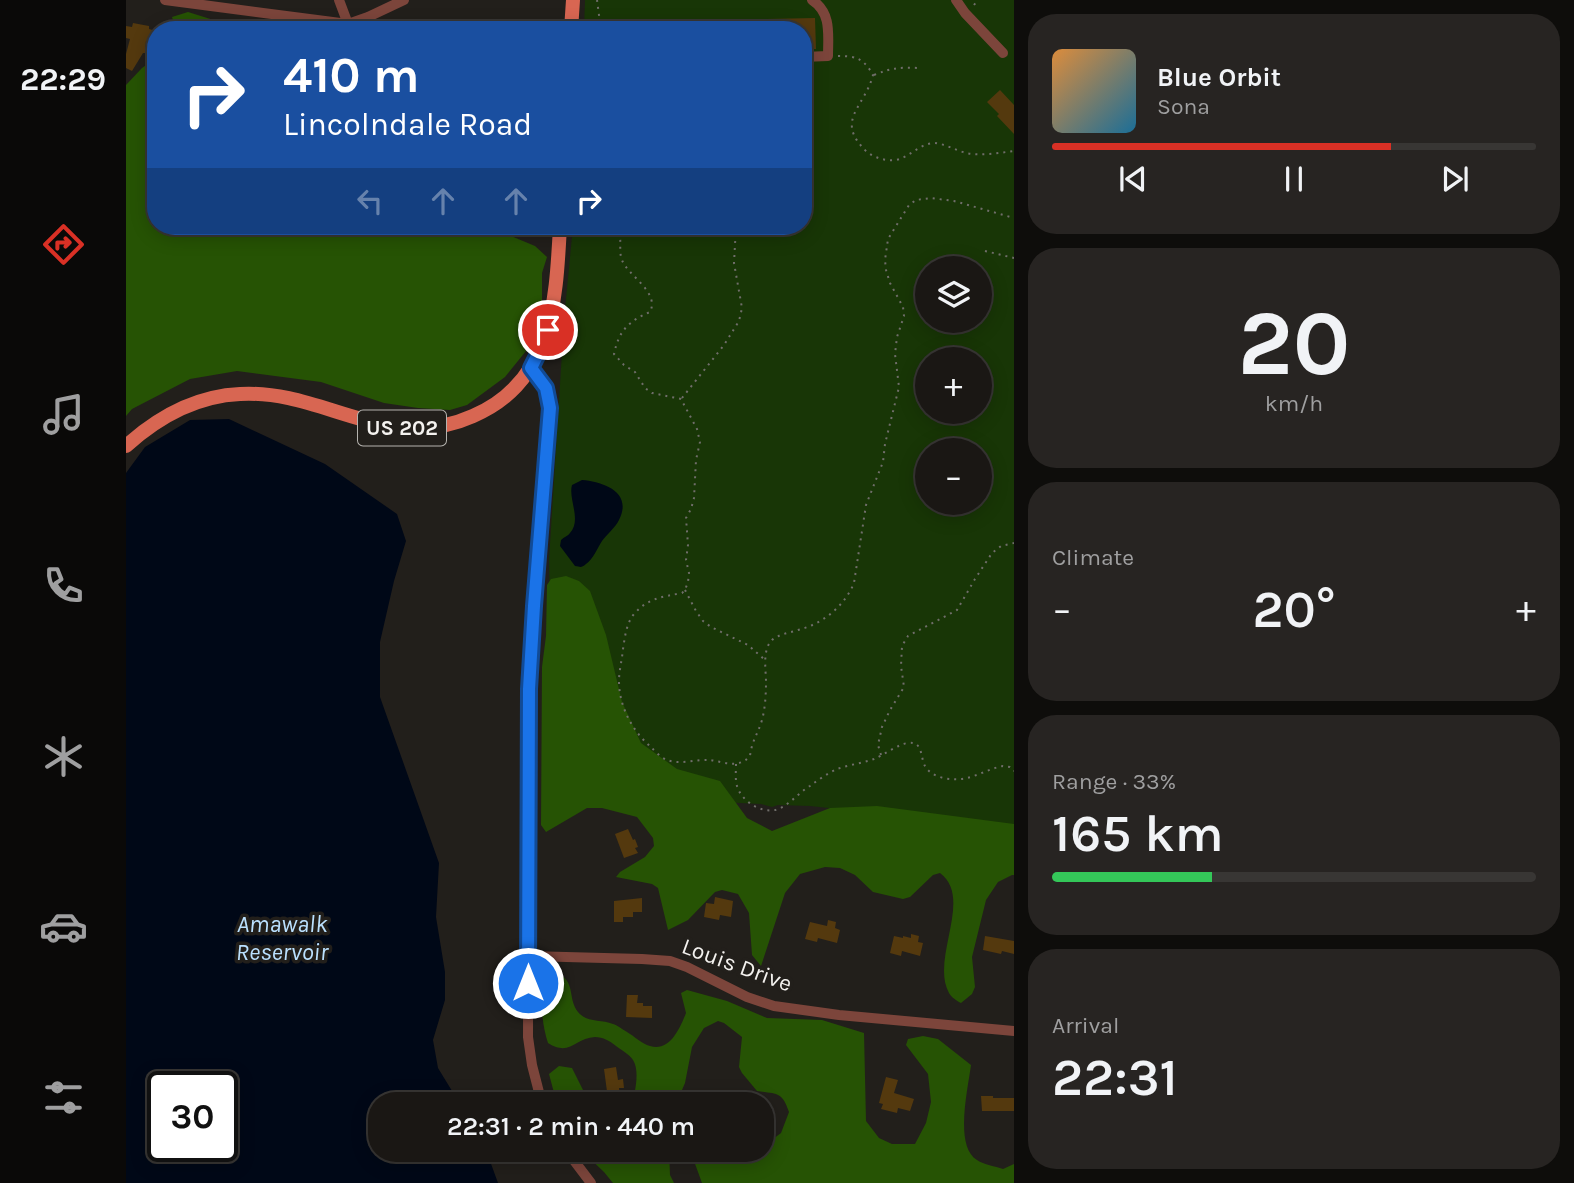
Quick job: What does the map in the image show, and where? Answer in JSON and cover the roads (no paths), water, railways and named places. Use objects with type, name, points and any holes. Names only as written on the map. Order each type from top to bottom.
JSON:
[{"type":"main road","points":[[572,21],[573,0]]},
{"type":"main road","name":"US 202","points":[[126,446],[172,413],[204,401],[239,394],[295,398],[404,428],[437,427],[468,418],[497,404],[521,382],[544,340],[553,309],[559,235]]},
{"type":"street","points":[[165,0],[310,21]]},
{"type":"street","points":[[339,0],[348,21]]},
{"type":"street","points":[[361,21],[404,0]]},
{"type":"street","points":[[812,0],[823,9],[827,17],[828,56],[812,57]]},
{"type":"street","points":[[956,0],[1003,53]]},
{"type":"street","points":[[531,368],[546,388],[550,408],[529,689],[528,1037],[539,1092]]},
{"type":"street","name":"Louis Drive","points":[[528,956],[670,961],[747,997],[774,1006],[839,1015],[1014,1031]]},
{"type":"street","points":[[575,1162],[591,1183]]},
{"type":"water","name":"Amawalk Reservoir","points":[[229,419],[325,464],[397,514],[406,541],[380,642],[380,697],[439,863],[436,917],[445,972],[445,1000],[433,1040],[438,1068],[453,1092],[368,1092],[368,1162],[490,1162],[498,1183],[126,1183],[126,473],[145,447],[190,420]]},
{"type":"water","points":[[582,480],[599,483],[614,490],[622,502],[622,510],[617,523],[591,559],[580,567],[575,566],[560,546],[561,540],[570,533],[575,522],[572,485]]}]
